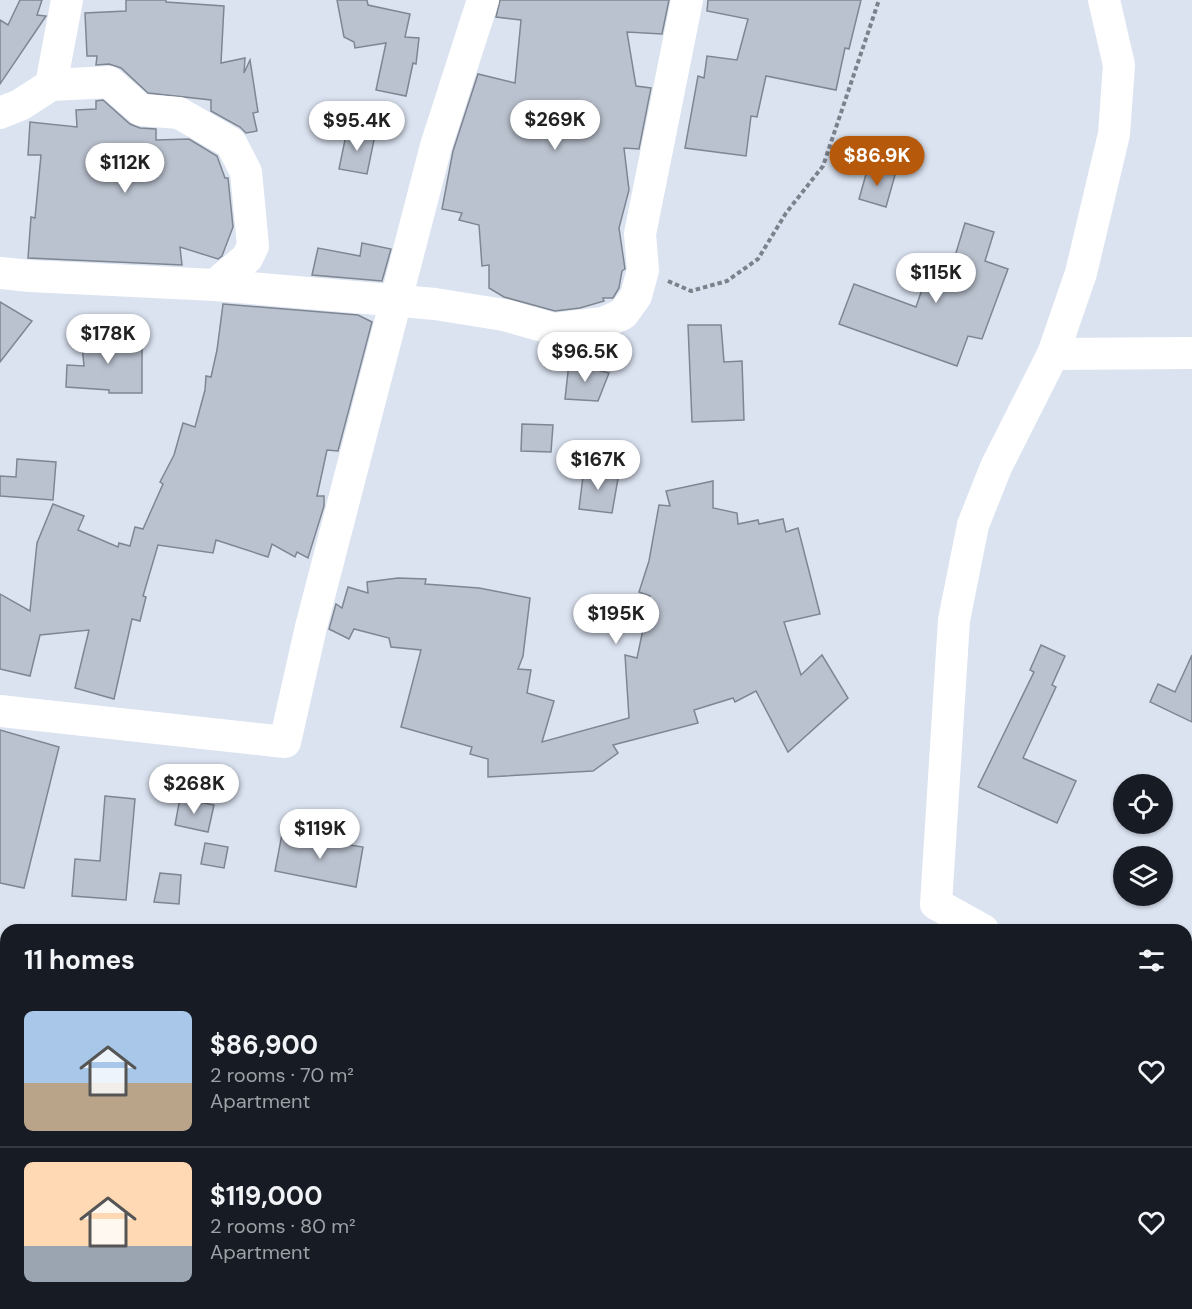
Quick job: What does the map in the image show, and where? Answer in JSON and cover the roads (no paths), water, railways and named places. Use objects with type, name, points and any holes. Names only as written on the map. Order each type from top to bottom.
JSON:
[{"type":"street","points":[[51,85],[68,0]]},
{"type":"street","points":[[0,711],[285,742],[311,627],[395,299],[436,146],[483,0]]},
{"type":"street","points":[[0,273],[215,285],[395,299],[504,315],[554,329],[603,323],[623,314],[636,296],[643,270],[640,234],[687,0]]},
{"type":"street","points":[[972,924],[936,904],[954,620],[973,525],[996,467],[1053,354],[1082,273],[1114,134],[1119,65],[1104,0]]},
{"type":"street","points":[[0,113],[20,105],[51,85],[109,82],[141,110],[178,113],[231,143],[246,172],[254,246],[247,258],[215,285]]},
{"type":"street","points":[[1053,354],[1192,353]]}]
